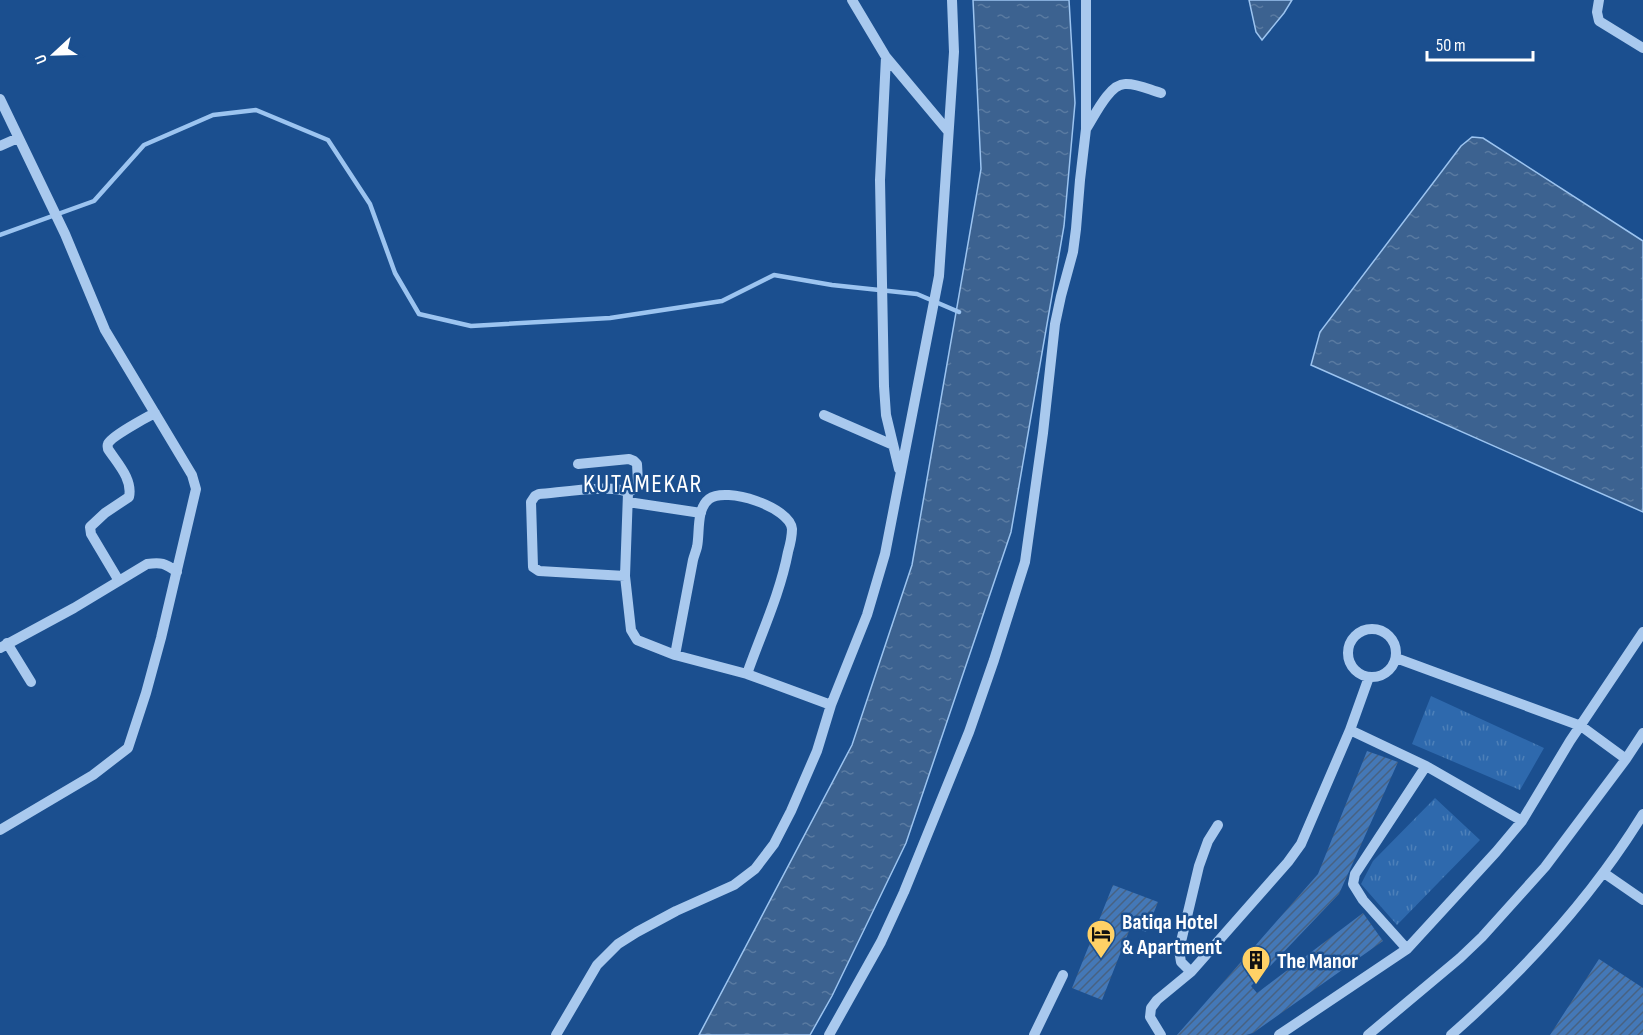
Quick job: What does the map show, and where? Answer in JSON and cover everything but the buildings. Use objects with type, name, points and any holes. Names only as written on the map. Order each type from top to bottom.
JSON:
[{"type":"street","points":[[852,0],[886,57],[948,130]]},
{"type":"street","points":[[556,1035],[597,965],[618,944],[676,910],[734,885],[755,869],[774,844],[817,751],[831,705],[867,615],[885,554],[939,276],[954,52],[952,0]]},
{"type":"street","points":[[829,1035],[864,976],[904,892],[969,732],[1025,562],[1055,324],[1075,241],[1086,129],[1086,0]]},
{"type":"street","points":[[1599,0],[1597,12],[1599,21],[1643,48]]},
{"type":"street","points":[[886,57],[880,180],[884,386],[886,415],[900,476]]},
{"type":"street","points":[[1086,129],[1111,91],[1118,85],[1127,83],[1161,93]]},
{"type":"street","points":[[0,99],[65,234],[105,330],[192,475],[196,489],[161,638],[128,748],[93,775],[0,830]]},
{"type":"street","points":[[0,146],[18,138]]},
{"type":"street","points":[[119,580],[91,534],[90,527],[129,497],[129,483],[108,449],[108,444],[155,413]]},
{"type":"street","points":[[824,415],[893,445]]},
{"type":"street","points":[[578,464],[629,459],[637,464],[638,482],[628,498],[625,576],[631,630],[637,640],[675,655],[747,674],[831,705]]},
{"type":"street","points":[[625,576],[539,572],[533,567],[531,502],[535,496],[581,490],[617,489],[623,490],[628,498],[701,513]]},
{"type":"street","points":[[675,655],[697,546],[701,513],[707,500],[726,494],[750,499],[770,506],[787,517],[792,532],[784,571],[747,674]]},
{"type":"street","points":[[31,682],[4,646],[74,608],[147,564],[156,562],[167,564],[177,572]]},
{"type":"street","points":[[1375,628],[1387,633],[1395,644],[1396,658],[1386,673],[1369,677],[1356,671],[1349,660],[1348,646],[1361,630],[1375,628]]},
{"type":"street","points":[[1279,1035],[1407,949],[1496,852],[1522,821],[1570,741],[1643,632]]},
{"type":"street","points":[[1396,658],[1581,726],[1626,759]]},
{"type":"street","points":[[1161,1035],[1150,1017],[1151,1008],[1157,1000],[1191,972],[1288,862],[1301,844],[1350,730],[1369,677]]},
{"type":"street","points":[[1350,730],[1426,766],[1522,821]]},
{"type":"street","points":[[1374,1033],[1482,937],[1545,867],[1643,733]]},
{"type":"street","points":[[1407,949],[1363,900],[1353,884],[1355,874],[1426,766]]},
{"type":"street","points":[[1451,1035],[1506,983],[1572,913],[1604,873],[1643,814]]},
{"type":"street","points":[[1191,972],[1181,962],[1179,950],[1199,866],[1208,842],[1218,825]]},
{"type":"street","points":[[1604,873],[1643,900]]},
{"type":"street","points":[[1034,1035],[1063,975]]},
{"type":"green space","points":[[1431,696],[1544,748],[1520,790],[1412,744]]},
{"type":"green space","points":[[1435,798],[1480,840],[1397,925],[1361,884],[1373,861]]},
{"type":"water","points":[[973,0],[1069,0],[1075,103],[1064,226],[1011,532],[906,843],[832,996],[810,1035],[699,1035],[852,745],[912,565],[981,169]]},
{"type":"water","points":[[1249,0],[1292,0],[1262,40],[1256,32]]},
{"type":"water","points":[[1472,137],[1483,138],[1643,241],[1643,512],[1311,365],[1320,332],[1461,146]]},
{"type":"waterway","points":[[0,235],[94,201],[144,145],[213,115],[256,110],[328,140],[370,204],[395,273],[419,314],[471,326],[610,318],[722,301],[774,275],[832,285],[917,294],[959,312]]},
{"type":"place","name":"Batiqa Hotel & Apartment","points":[[1101,960]]},
{"type":"place","name":"The Manor","points":[[1256,986]]},
{"type":"district","name":"KUTAMEKAR","points":[[643,483]]}]
